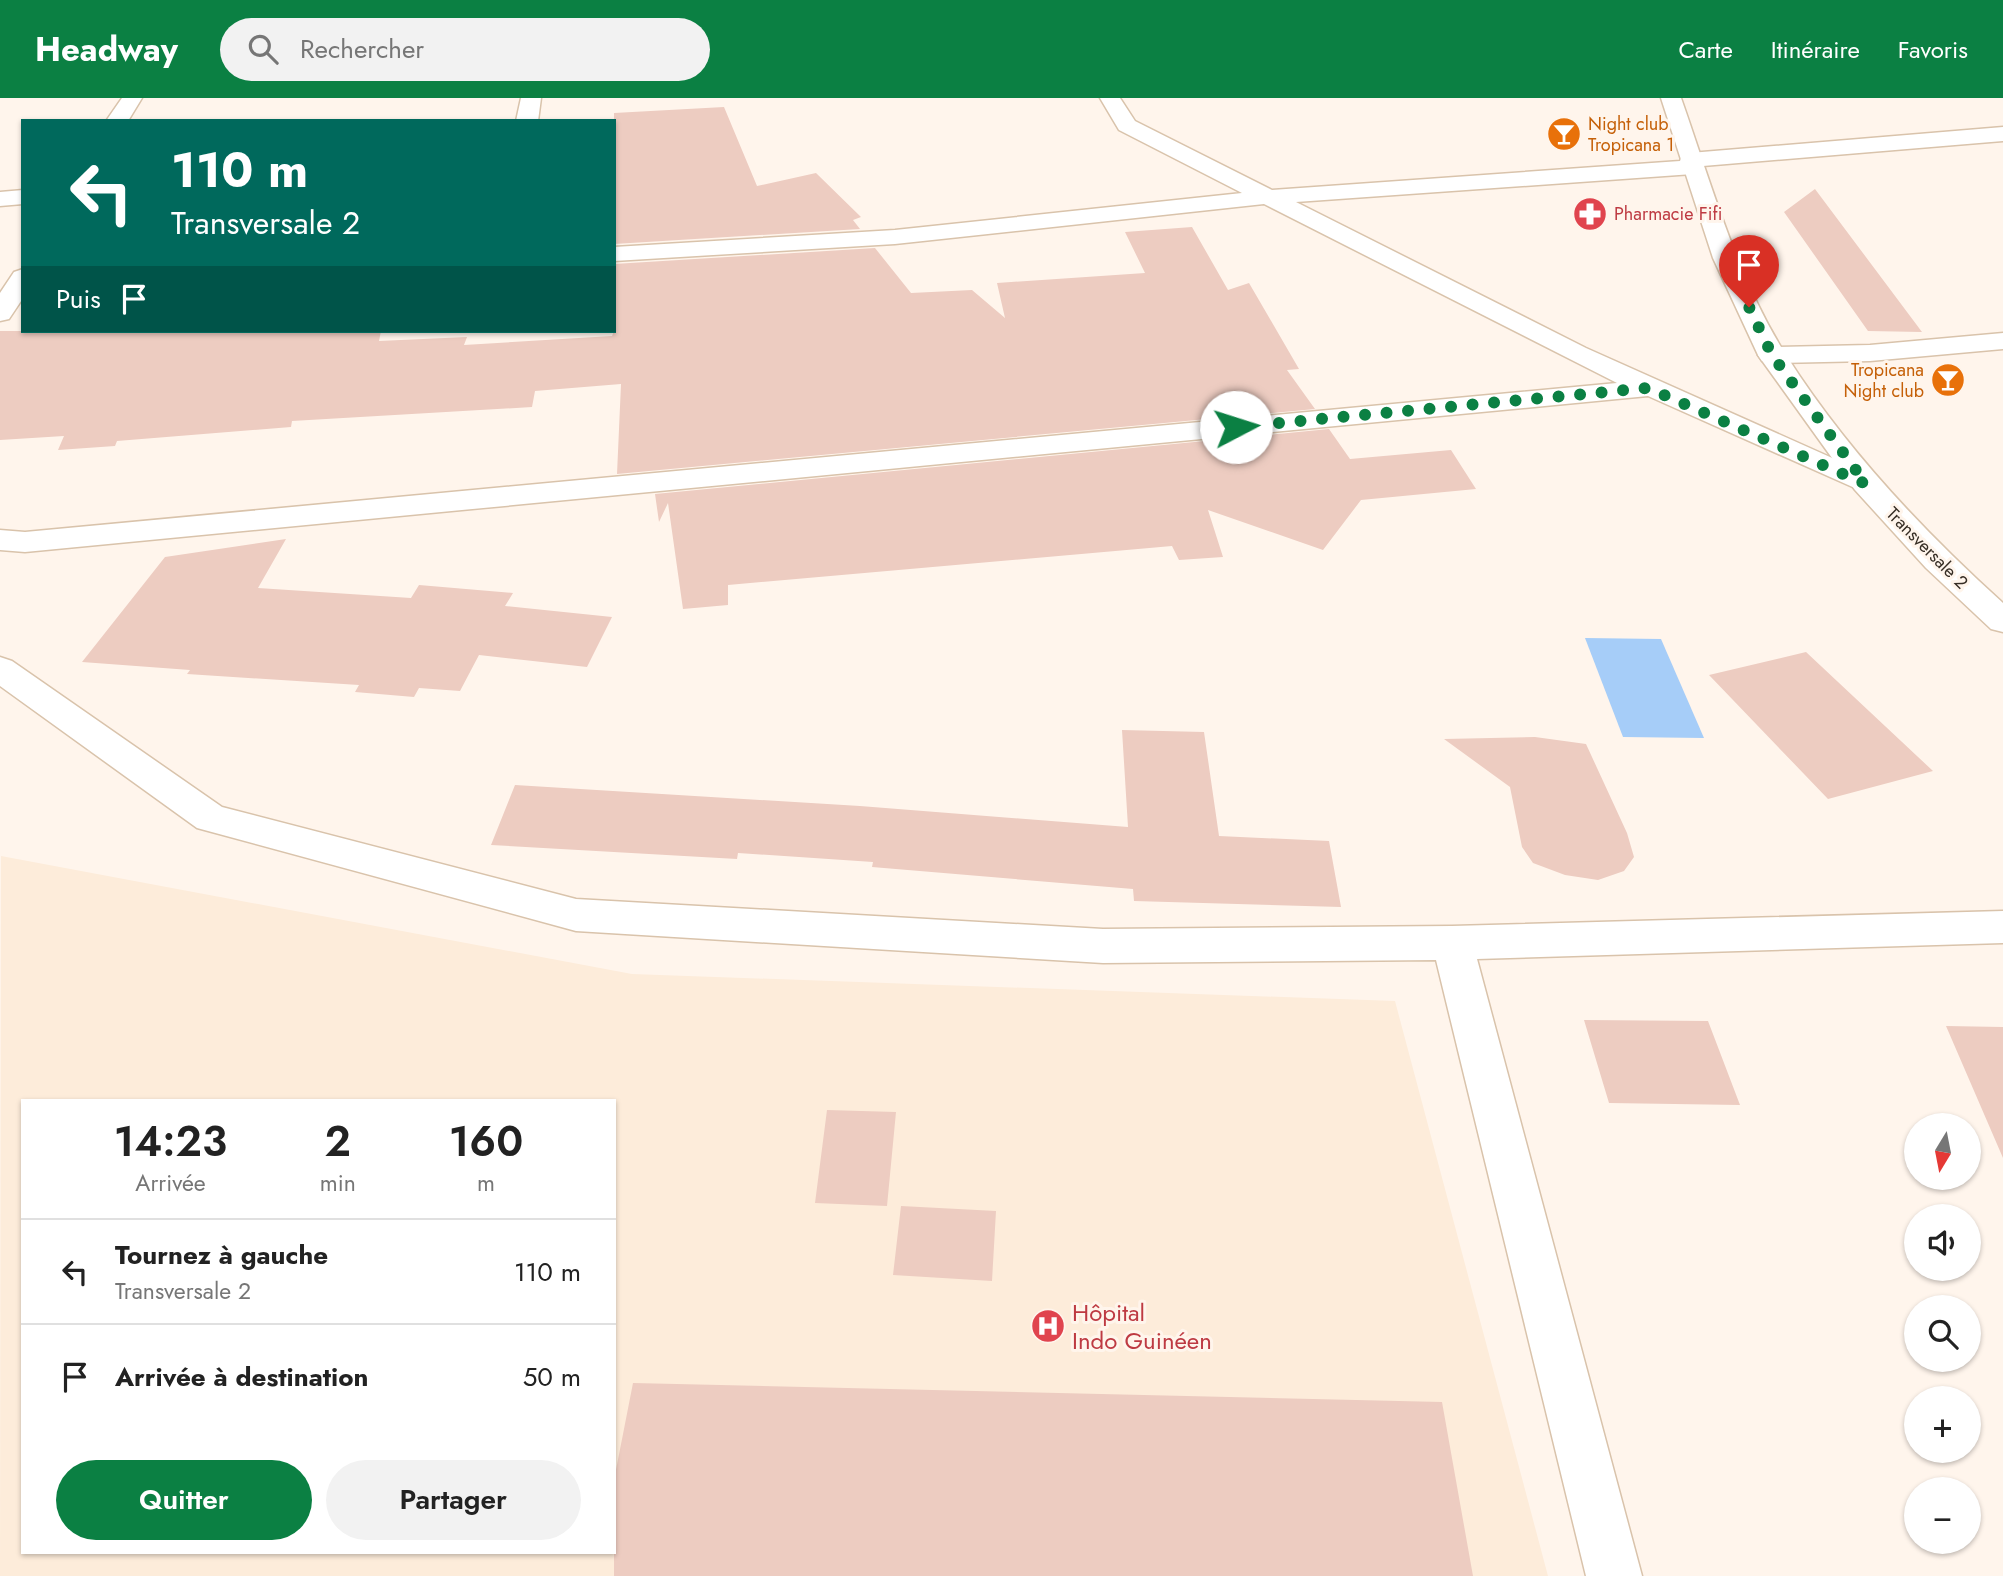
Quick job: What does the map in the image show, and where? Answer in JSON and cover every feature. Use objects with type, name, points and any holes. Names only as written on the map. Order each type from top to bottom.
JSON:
[{"type":"street","points":[[118,119],[132,98]]},
{"type":"street","points":[[527,119],[531,98]]},
{"type":"street","points":[[1110,98],[1127,125],[1268,197],[1648,388],[1866,484]]},
{"type":"street","name":"Transversale 2","points":[[1671,98],[1725,258],[1772,355],[1866,484],[1937,561],[2003,621]]},
{"type":"street","points":[[616,254],[895,237],[1268,197],[1692,164],[2003,134]]},
{"type":"street","points":[[0,199],[21,197]]},
{"type":"street","points":[[1772,355],[1870,353],[2003,341]]},
{"type":"street","points":[[0,540],[25,542],[1648,388]]},
{"type":"street","points":[[0,669],[210,818],[576,915],[1103,946],[1452,943],[2003,927]]},
{"type":"street","points":[[1452,943],[1614,1576]]},
{"type":"shaded area","name":"Hôpital Indo Guinéen","points":[[1,856],[632,974],[1395,1001],[1548,1576],[0,1576]]},
{"type":"water","points":[[1585,638],[1661,639],[1704,738],[1623,737]]},
{"type":"building","points":[[724,107],[757,186],[816,173],[861,217],[853,220],[860,229],[616,244],[614,113]]},
{"type":"building","points":[[1815,189],[1922,332],[1868,331],[1784,212]]},
{"type":"building","points":[[1192,227],[1228,290],[1249,283],[1299,369],[1287,370],[1315,409],[617,474],[621,384],[535,391],[532,407],[292,421],[291,427],[117,441],[115,446],[58,450],[64,436],[0,440],[0,331],[381,333],[379,341],[467,337],[464,345],[612,336],[616,333],[616,264],[875,248],[911,293],[972,290],[1005,318],[997,283],[1145,273],[1125,232]]},
{"type":"building","points":[[1329,429],[1350,459],[1451,450],[1476,489],[1361,500],[1323,550],[1208,510],[1223,557],[1179,560],[1172,546],[728,585],[728,605],[683,609],[668,503],[659,522],[655,494]]},
{"type":"building","points":[[286,539],[258,588],[411,598],[419,585],[513,593],[505,606],[612,617],[587,667],[479,655],[460,691],[419,688],[414,697],[355,692],[359,685],[187,674],[190,670],[82,662],[165,557]]},
{"type":"building","points":[[1806,652],[1933,771],[1828,799],[1709,675]]},
{"type":"building","points":[[1122,730],[1204,732],[1219,836],[1329,841],[1341,907],[1134,901],[1133,889],[872,867],[873,862],[738,853],[737,859],[491,845],[515,785],[860,806],[1128,827]]},
{"type":"building","points":[[1535,737],[1586,744],[1627,833],[1634,857],[1624,871],[1598,880],[1565,875],[1533,863],[1522,847],[1510,787],[1444,739]]},
{"type":"building","points":[[1584,1020],[1708,1021],[1740,1105],[1609,1103]]},
{"type":"building","points":[[1946,1026],[2003,1027],[2003,1158]]},
{"type":"building","points":[[827,1110],[896,1112],[887,1206],[815,1203]]},
{"type":"building","points":[[901,1206],[996,1211],[992,1281],[893,1275]]},
{"type":"building","points":[[633,1383],[1442,1402],[1473,1576],[614,1576],[616,1470]]},
{"type":"place","name":"Night club Tropicana 1","points":[[1564,134]]},
{"type":"place","name":"Pharmacie Fifi","points":[[1590,214]]},
{"type":"place","name":"Tropicana Night club","points":[[1948,380]]},
{"type":"place","name":"Hôpital Indo Guinéen","points":[[1048,1326]]},
{"type":"route","points":[[1236,427],[1648,388],[1866,484],[1772,355],[1749,307]]}]
